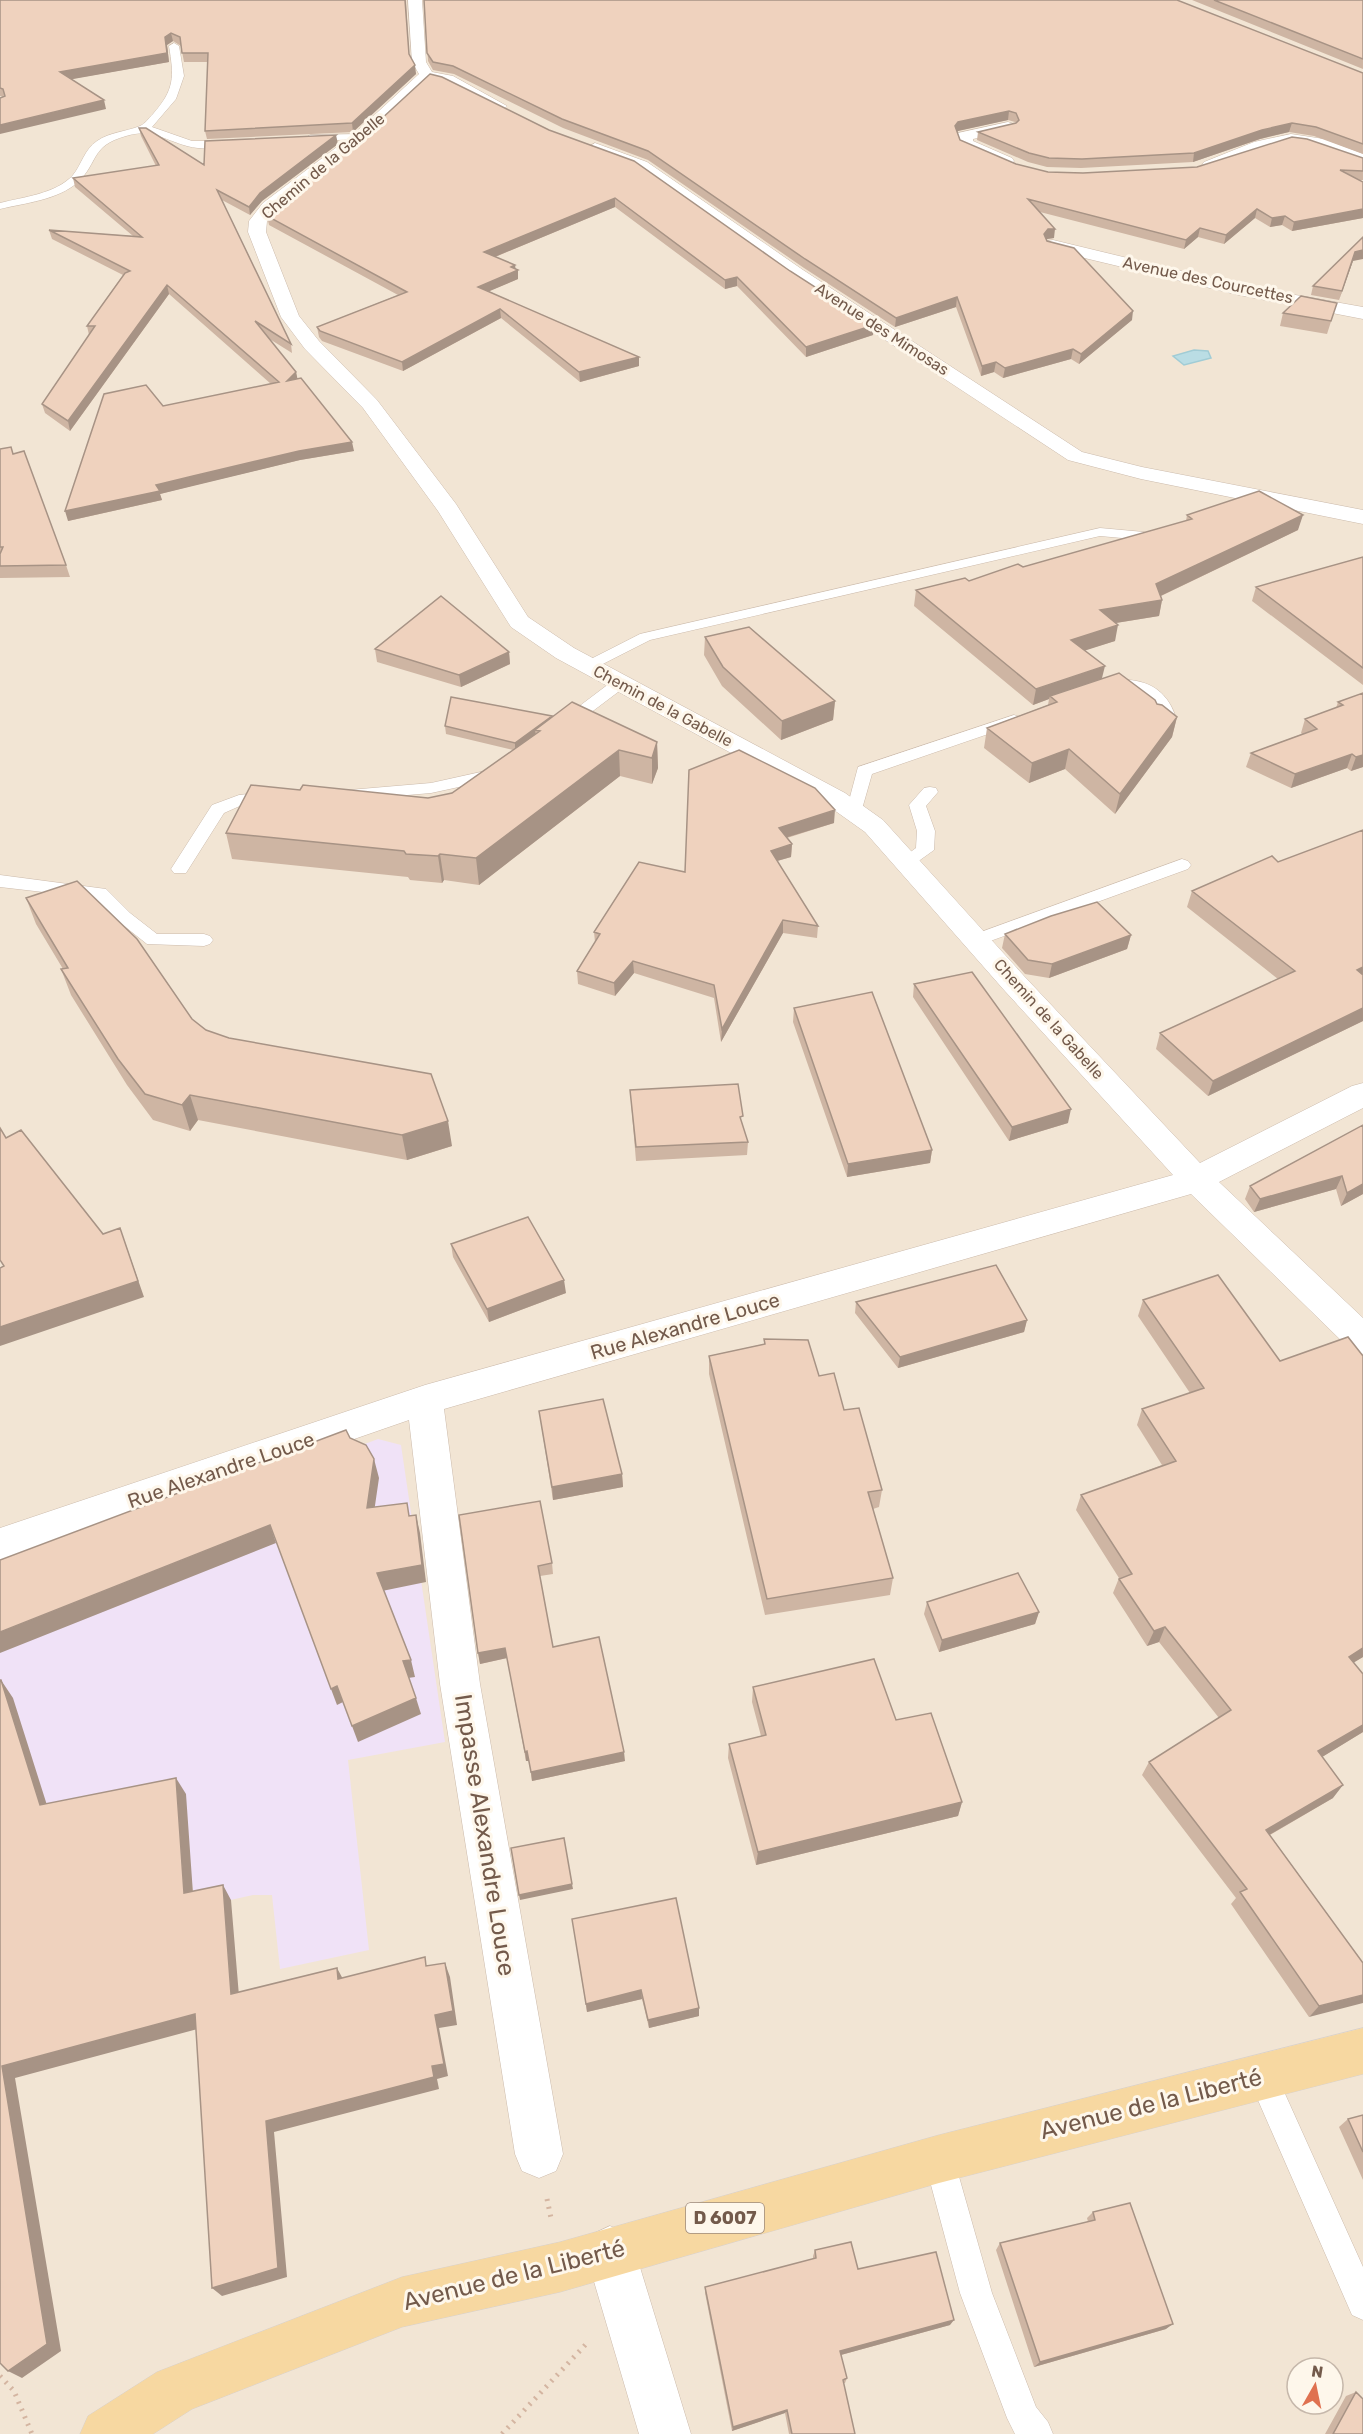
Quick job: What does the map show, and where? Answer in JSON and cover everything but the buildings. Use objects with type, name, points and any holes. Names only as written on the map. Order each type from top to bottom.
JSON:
[{"type":"main road","name":"Avenue de la Liberté","points":[[106,2434],[175,2390],[402,2302],[560,2267],[609,2251],[939,2159],[1363,2051]]},
{"type":"street","points":[[415,0],[419,62],[427,75],[448,79],[514,113]]},
{"type":"street","name":"Chemin de la Gabelle","points":[[427,75],[360,137],[268,207],[258,221],[257,232],[290,317],[312,345],[377,413],[448,509],[519,622],[588,666],[836,799],[874,826],[1196,1179],[1363,1340]]},
{"type":"street","points":[[1008,126],[964,136],[966,144],[1022,168]]},
{"type":"street","points":[[1195,169],[1267,144],[1290,139],[1307,141],[1363,160]]},
{"type":"street","name":"Avenue des Mimosas","points":[[577,141],[641,165],[797,273],[1075,456],[1141,473],[1363,517]]},
{"type":"street","name":"Avenue des Courcettes","points":[[1053,245],[1239,290],[1363,313]]},
{"type":"street","name":"Rue Alexandre Louce","points":[[0,1545],[425,1400],[1196,1179],[1363,1094]]},
{"type":"street","name":"Impasse Alexandre Louce","points":[[425,1400],[437,1519],[475,1790],[539,2154]]},
{"type":"street","points":[[609,2251],[665,2434]]},
{"type":"lane","points":[[0,206],[69,184],[81,173],[97,145],[116,136],[146,128],[171,99],[179,76],[174,46]]},
{"type":"lane","points":[[146,128],[190,144],[240,143]]},
{"type":"lane","points":[[298,139],[360,137]]},
{"type":"lane","points":[[588,666],[645,636],[1100,532],[1144,536]]},
{"type":"lane","points":[[545,739],[620,683]]},
{"type":"lane","points":[[1090,693],[1113,686],[1141,685],[1156,694],[1165,705],[1167,715],[1160,720]]},
{"type":"lane","points":[[854,812],[864,771],[1033,713]]},
{"type":"lane","points":[[338,796],[431,788],[498,774],[517,760]]},
{"type":"lane","points":[[907,861],[925,850],[926,831],[917,805],[930,792]]},
{"type":"lane","points":[[180,869],[218,809],[239,800],[291,797]]},
{"type":"lane","points":[[976,940],[1182,865]]},
{"type":"lane","points":[[0,881],[100,893],[124,917],[153,940],[204,940]]},
{"type":"lane","points":[[1262,2075],[1363,2304]]},
{"type":"lane","points":[[939,2159],[976,2293],[1024,2418],[1036,2434]]},
{"type":"path","points":[[539,2154],[560,2267]]},
{"type":"path","points":[[502,2434],[583,2346],[628,2308]]},
{"type":"path","points":[[0,2376],[14,2391],[32,2434]]},
{"type":"shaded area","points":[[0,0],[1363,0],[1363,2434],[0,2434]]},
{"type":"shaded area","points":[[378,1439],[401,1445],[445,1742],[348,1760],[369,1950],[280,1969],[272,1895],[253,1895],[195,1908],[192,1883],[0,1889],[0,1582]]},
{"type":"water","points":[[1194,350],[1208,351],[1211,358],[1184,365],[1173,356]]}]
